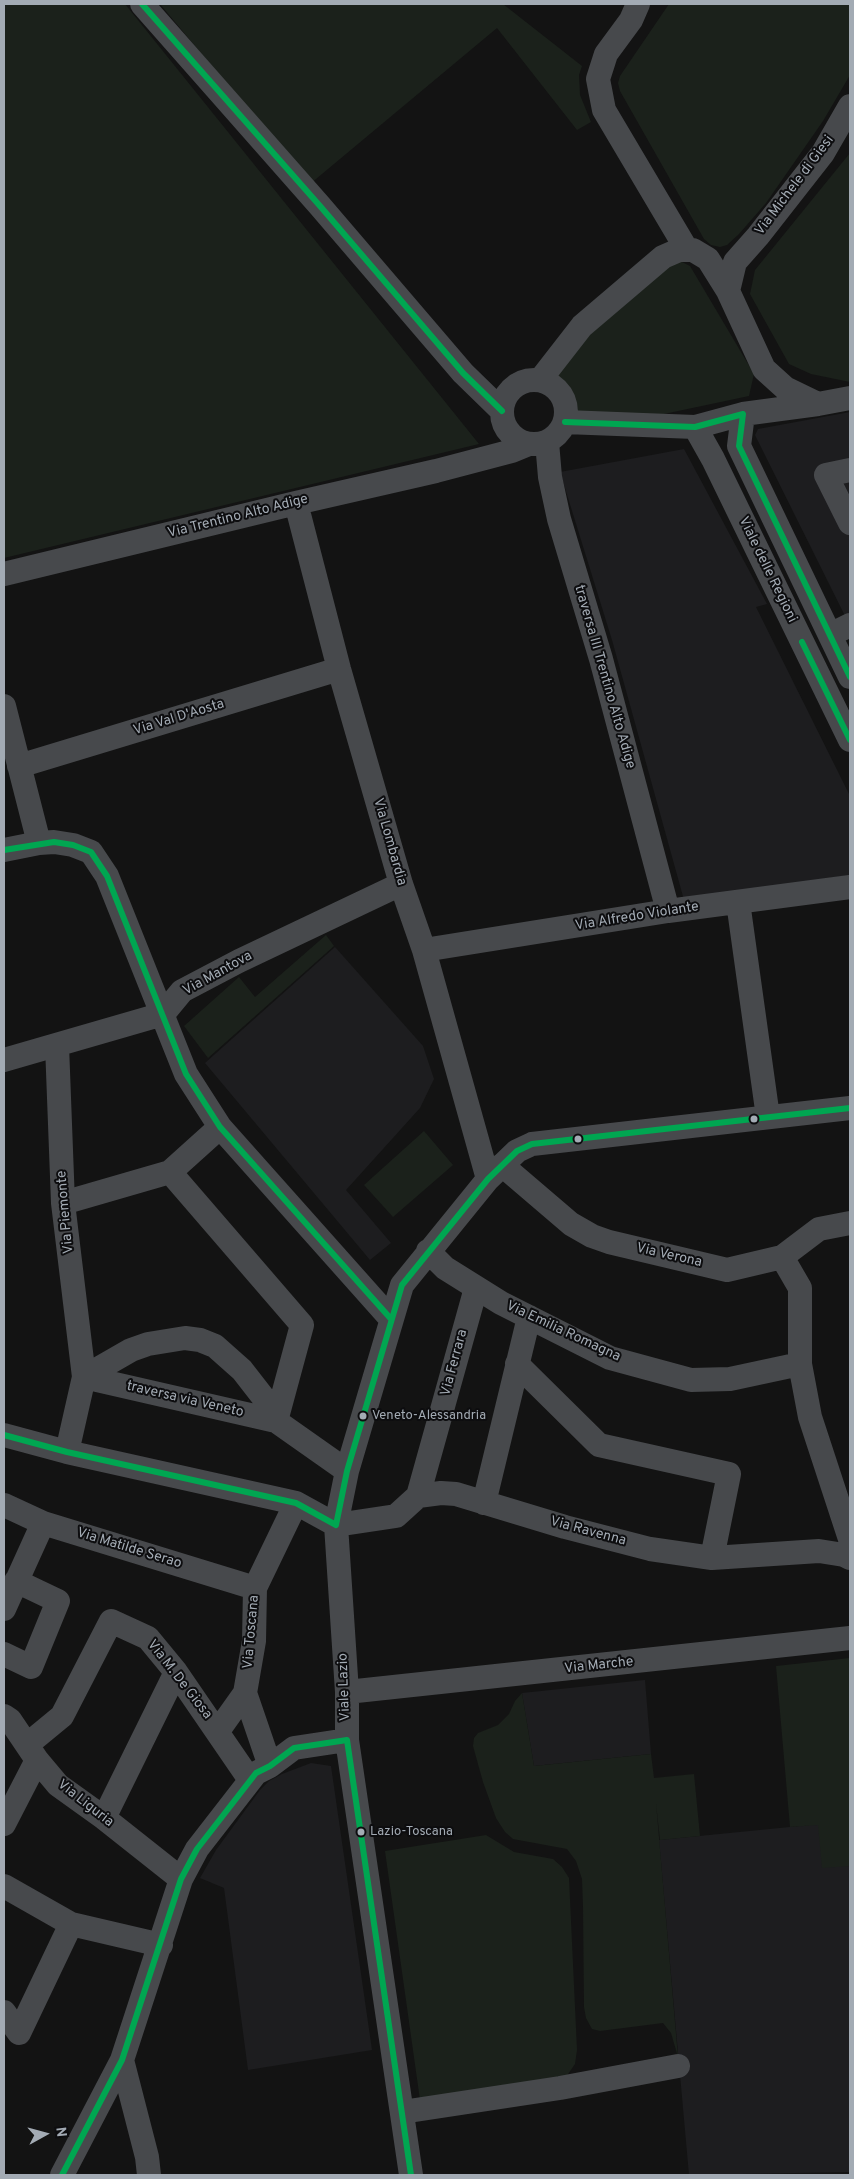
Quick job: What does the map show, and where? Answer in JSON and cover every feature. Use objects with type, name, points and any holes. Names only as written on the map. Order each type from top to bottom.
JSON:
[{"type":"street","points":[[142,4],[320,206],[463,373],[505,420],[513,436],[538,443],[554,437],[565,422],[566,413],[562,396],[549,383],[531,381],[494,382],[463,373]]},
{"type":"street","points":[[638,4],[631,20],[606,54],[598,80],[604,110],[697,255],[728,291],[764,370],[765,388],[758,404],[743,414]]},
{"type":"street","name":"Via Michele di Giesi","points":[[734,262],[823,153],[850,106]]},
{"type":"street","points":[[472,461],[505,420],[508,394],[531,381],[582,326],[664,257],[679,250],[734,262],[728,291]]},
{"type":"street","points":[[764,370],[785,388],[818,404]]},
{"type":"street","points":[[565,422],[695,427],[743,414],[850,398]]},
{"type":"street","name":"Viale delle Regioni","points":[[743,414],[739,446],[840,630],[850,677]]},
{"type":"street","name":"Viale delle Regioni","points":[[695,427],[713,459],[850,740]]},
{"type":"street","name":"Via Trentino Alto Adige","points":[[4,574],[472,461],[538,443]]},
{"type":"street","name":"traversa III Trentino Alto Adige","points":[[538,443],[550,477],[559,519],[600,659],[668,911]]},
{"type":"street","points":[[850,470],[826,475],[850,523]]},
{"type":"street","name":"Via Lombardia","points":[[296,502],[339,669],[401,884],[495,1172]]},
{"type":"street","name":"Via Val D'Aosta","points":[[19,766],[339,669]]},
{"type":"street","points":[[4,706],[38,843]]},
{"type":"street","points":[[4,850],[38,843],[54,842],[73,845],[91,852],[107,876],[186,1074],[220,1126],[390,1319]]},
{"type":"street","name":"Via Mantova","points":[[163,1014],[182,992],[240,961],[401,884]]},
{"type":"street","name":"Via Alfredo Violante","points":[[424,950],[668,911],[850,887]]},
{"type":"street","points":[[738,902],[768,1117]]},
{"type":"street","points":[[4,1060],[163,1014]]},
{"type":"street","name":"Via Piemonte","points":[[58,1045],[63,1203],[84,1377]]},
{"type":"street","name":"Viale Lazio","points":[[411,2175],[346,1740],[347,1692],[336,1525],[347,1471],[390,1319],[402,1285],[428,1251],[495,1172],[517,1152],[532,1144],[850,1108]]},
{"type":"street","points":[[63,1203],[170,1172],[220,1126]]},
{"type":"street","points":[[170,1172],[302,1325],[276,1420]]},
{"type":"street","name":"Via Verona","points":[[495,1172],[571,1224],[592,1236],[609,1242],[727,1270],[782,1257],[819,1228],[850,1222]]},
{"type":"street","name":"Via Emilia Romagna","points":[[428,1251],[445,1268],[476,1288],[610,1358],[691,1380],[730,1379],[800,1364]]},
{"type":"street","points":[[782,1257],[800,1288],[800,1364],[810,1417],[850,1539]]},
{"type":"street","name":"Via Ferrara","points":[[418,1496],[476,1288]]},
{"type":"street","points":[[484,1503],[529,1317]]},
{"type":"street","points":[[67,1452],[84,1377],[131,1350],[148,1344],[185,1338],[200,1340],[215,1346],[242,1370],[263,1397],[276,1420]]},
{"type":"street","points":[[517,1364],[599,1445],[729,1474],[712,1558]]},
{"type":"street","name":"traversa via Veneto","points":[[84,1377],[276,1420],[347,1471]]},
{"type":"street","points":[[4,1435],[67,1452],[296,1502],[336,1525],[396,1516],[418,1496]]},
{"type":"street","name":"Via Ravenna","points":[[418,1496],[441,1493],[456,1494],[650,1549],[712,1558],[819,1551],[844,1554],[850,1558]]},
{"type":"street","name":"Via Toscana","points":[[270,1766],[245,1693],[254,1640],[255,1588],[296,1502]]},
{"type":"street","name":"Via Matilde Serao","points":[[4,1505],[43,1523],[255,1588]]},
{"type":"street","points":[[4,1609],[43,1523]]},
{"type":"street","points":[[4,1654],[31,1667],[58,1601],[16,1581]]},
{"type":"street","name":"Via M. De Giosa","points":[[32,1752],[62,1716],[111,1621],[148,1638],[176,1672],[250,1780]]},
{"type":"street","name":"Via Marche","points":[[347,1692],[850,1638]]},
{"type":"street","points":[[104,1818],[176,1672]]},
{"type":"street","points":[[218,1731],[245,1693]]},
{"type":"street","name":"Via Liguria","points":[[4,1716],[10,1720],[58,1785],[104,1818],[180,1879]]},
{"type":"street","points":[[62,2175],[122,2060],[161,1945],[180,1879],[197,1849],[256,1773],[270,1766],[294,1748],[346,1740]]},
{"type":"street","points":[[4,1824],[32,1752]]},
{"type":"street","points":[[4,1886],[71,1924],[161,1945]]},
{"type":"street","points":[[4,2012],[19,2032],[71,1924]]},
{"type":"street","points":[[122,2060],[147,2157],[149,2175]]},
{"type":"street","points":[[402,2112],[560,2088],[678,2066]]},
{"type":"shaded area","points":[[4,4],[125,4],[479,444],[4,558]]},
{"type":"shaded area","points":[[160,4],[503,4],[582,66],[579,75],[580,95],[591,122],[577,130],[497,28],[310,184]]},
{"type":"shaded area","points":[[669,4],[850,4],[850,75],[823,121],[766,203],[739,234],[727,245],[720,247],[711,245],[704,239],[620,91],[618,83],[620,76]]},
{"type":"shaded area","points":[[850,153],[850,382],[811,374],[789,364],[750,294],[755,270]]},
{"type":"shaded area","points":[[680,261],[690,266],[754,374],[749,396],[645,418],[575,415],[569,390],[563,381],[553,377],[585,339],[663,271]]},
{"type":"shaded area","points":[[850,412],[850,626],[755,435],[758,429]]},
{"type":"shaded area","points":[[684,449],[767,604],[756,607],[850,796],[850,875],[684,900],[612,640],[560,472]]},
{"type":"shaded area","points":[[326,935],[334,946],[208,1058],[184,1026],[239,977],[255,997]]},
{"type":"shaded area","points":[[335,947],[423,1046],[434,1079],[420,1108],[346,1190],[391,1243],[370,1260],[205,1063]]},
{"type":"shaded area","points":[[424,1131],[453,1165],[393,1217],[364,1185]]},
{"type":"shaded area","points":[[850,1658],[850,1866],[822,1868],[818,1825],[790,1827],[776,1666]]},
{"type":"shaded area","points":[[645,1680],[651,1754],[534,1766],[522,1693]]},
{"type":"shaded area","points":[[522,1693],[534,1766],[651,1754],[654,1778],[694,1774],[700,1836],[660,1840],[656,1803],[678,2057],[671,2033],[663,2023],[600,2031],[592,2029],[586,2018],[584,2007],[582,1879],[576,1861],[567,1849],[513,1839],[505,1832],[496,1818],[473,1746],[474,1738],[478,1733],[498,1725],[509,1714],[515,1701]]},
{"type":"shaded area","points":[[311,1763],[331,1766],[372,2050],[248,2070],[224,1888],[200,1878],[216,1850],[260,1790],[269,1781],[282,1774]]},
{"type":"shaded area","points":[[850,1821],[850,2172],[689,2175],[659,1840]]},
{"type":"shaded area","points":[[486,1835],[514,1852],[553,1859],[562,1867],[569,1878],[577,2050],[575,2064],[564,2080],[420,2100],[385,1851]]},
{"type":"transit line","points":[[142,4],[320,206],[463,373],[502,411]]},
{"type":"transit line","points":[[565,422],[695,427],[743,414],[739,446],[850,677]]},
{"type":"transit line","points":[[802,642],[850,740]]},
{"type":"transit line","points":[[4,850],[54,842],[73,845],[91,852],[107,876],[186,1074],[220,1127],[391,1319]]},
{"type":"transit line","points":[[4,1435],[67,1452],[296,1503],[336,1525],[347,1471],[402,1285],[488,1179],[517,1151],[532,1144],[850,1108]]},
{"type":"transit line","points":[[62,2175],[122,2060],[181,1879],[197,1849],[256,1773],[270,1766],[294,1748],[347,1740],[411,2175]]},
{"type":"place","name":"Veneto-Alessandria","points":[[363,1416]]},
{"type":"place","name":"Lazio-Toscana","points":[[361,1832]]}]
